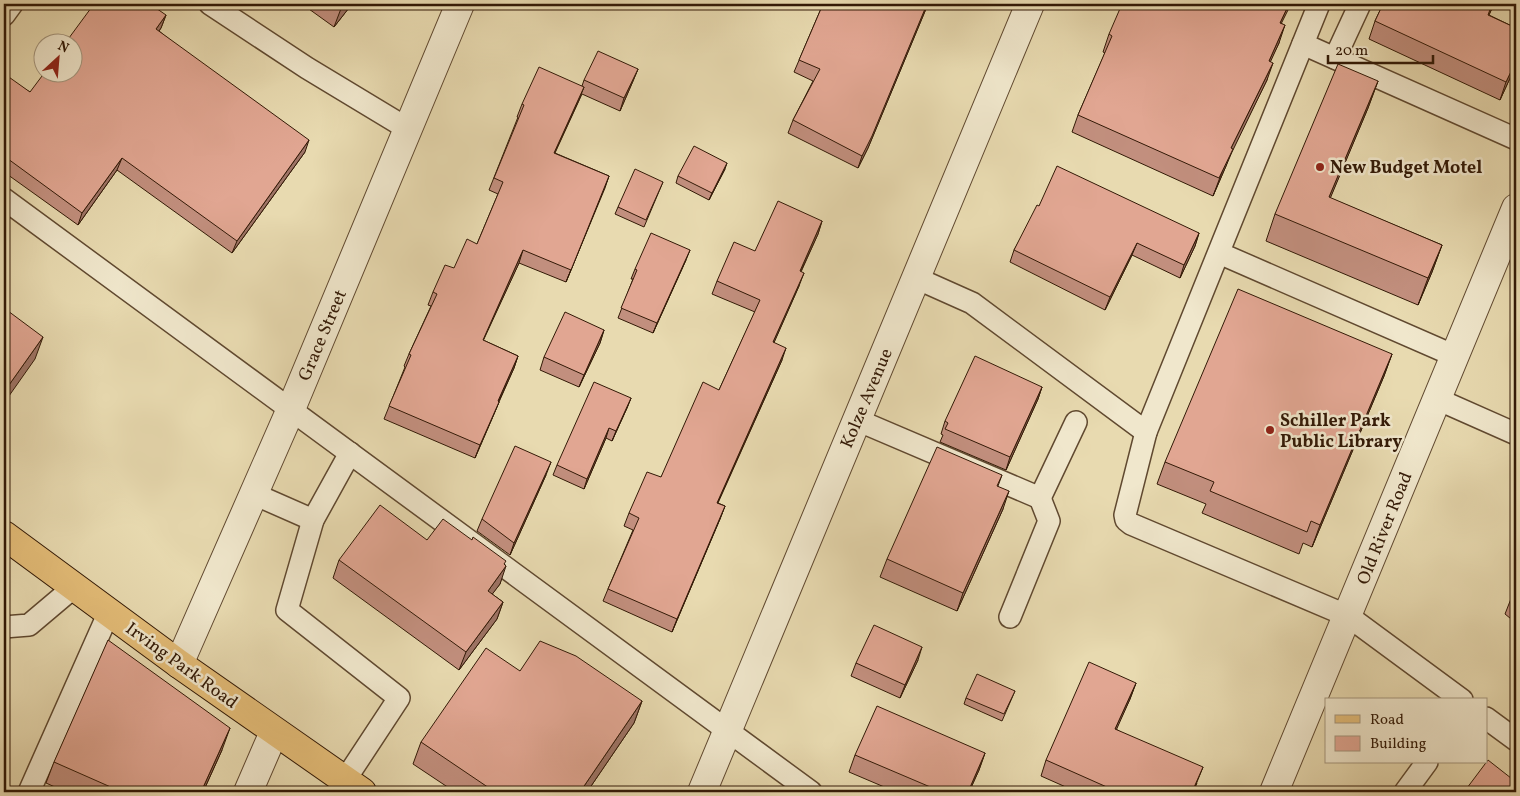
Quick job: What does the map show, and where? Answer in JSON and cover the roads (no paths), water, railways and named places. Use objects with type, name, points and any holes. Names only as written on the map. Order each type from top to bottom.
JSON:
[{"type":"main road","name":"Irving Park Road","points":[[4,535],[178,664],[354,786]]},
{"type":"street","name":"Grace Street","points":[[178,664],[291,410],[460,4]]},
{"type":"street","name":"Kolze Avenue","points":[[702,792],[1030,4]]},
{"type":"street","name":"Old River Road","points":[[1274,792],[1516,208]]},
{"type":"street","points":[[248,792],[274,732]]},
{"type":"lane","points":[[4,15],[12,4]]},
{"type":"lane","points":[[210,4],[307,68],[408,129]]},
{"type":"lane","points":[[1319,4],[1146,432],[1124,515],[1131,524],[1348,616],[1459,698]]},
{"type":"lane","points":[[1335,58],[1360,4]]},
{"type":"lane","points":[[1303,44],[1516,138]]},
{"type":"lane","points":[[4,200],[811,792]]},
{"type":"lane","points":[[1219,253],[1455,356]]},
{"type":"lane","points":[[916,278],[972,303],[1146,432]]},
{"type":"lane","points":[[1437,399],[1516,434]]},
{"type":"lane","points":[[857,420],[1040,498],[1049,520],[1010,617]]},
{"type":"lane","points":[[1040,498],[1076,422]]},
{"type":"lane","points":[[350,453],[313,520],[287,610],[399,698],[354,786]]},
{"type":"lane","points":[[254,494],[313,520]]},
{"type":"lane","points":[[4,628],[29,625],[74,587]]},
{"type":"lane","points":[[29,792],[109,612]]},
{"type":"lane","points":[[1488,719],[1516,740]]},
{"type":"lane","points":[[1405,792],[1426,764]]},
{"type":"place","name":"New Budget Motel","points":[[1320,167]]},
{"type":"place","name":"Schiller Park Public Library","points":[[1270,430]]}]
